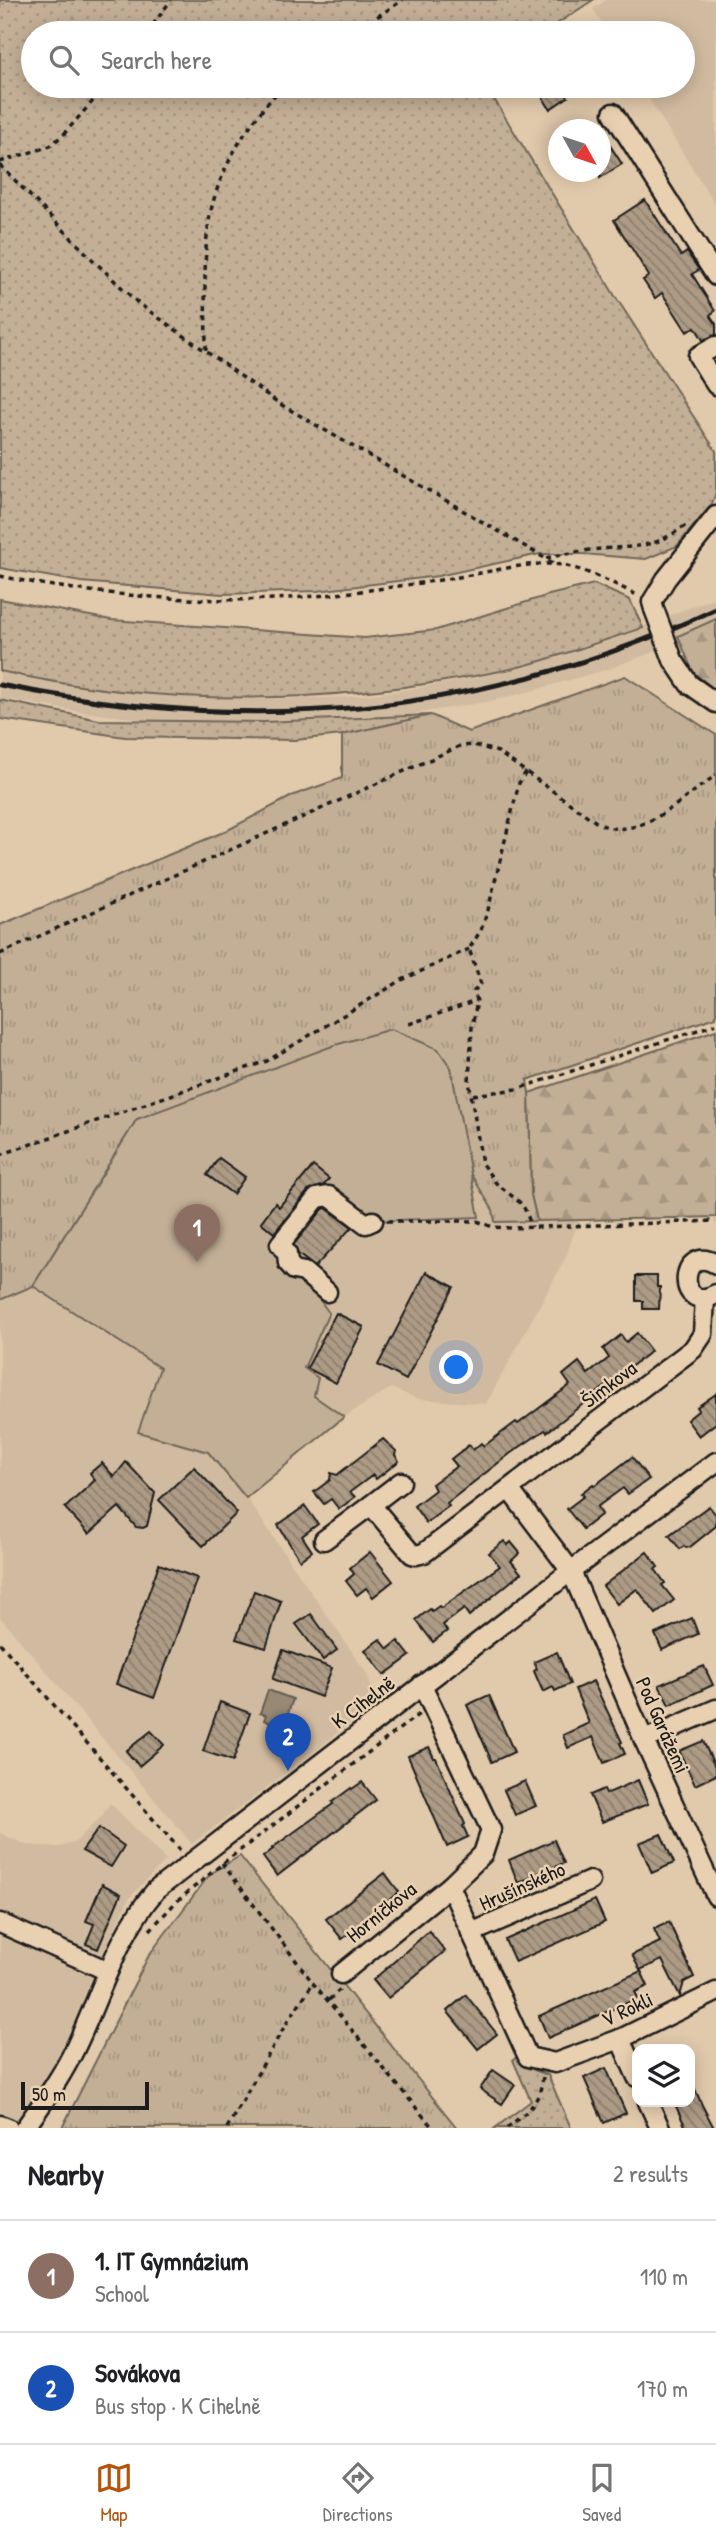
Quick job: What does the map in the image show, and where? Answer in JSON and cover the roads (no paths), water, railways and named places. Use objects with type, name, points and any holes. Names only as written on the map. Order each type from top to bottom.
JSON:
[{"type":"street","points":[[613,113],[716,275]]},
{"type":"street","points":[[716,345],[698,356],[716,385]]},
{"type":"street","points":[[716,516],[666,579],[653,605],[673,660],[689,684],[716,703]]},
{"type":"street","points":[[327,1292],[304,1272],[294,1270],[280,1244],[317,1198],[329,1196],[366,1224],[373,1221]]},
{"type":"street","name":"Šimkova","points":[[371,1505],[409,1550],[416,1555],[424,1552],[693,1349],[703,1334],[711,1296],[695,1296],[688,1288],[687,1273],[697,1261],[708,1260],[716,1264]]},
{"type":"street","name":"K Cihelně","points":[[25,2128],[51,2092],[78,2042],[119,1944],[156,1890],[716,1462]]},
{"type":"street","points":[[324,1541],[401,1482]]},
{"type":"street","points":[[509,1489],[571,1571]]},
{"type":"street","name":"Pod Garážemi","points":[[571,1571],[644,1740],[716,1896]]},
{"type":"street","name":"Horníčkova","points":[[341,1973],[450,1886],[483,1854],[491,1830],[422,1685]]},
{"type":"street","points":[[644,1740],[716,1709]]},
{"type":"street","name":"Hrušínského","points":[[471,1933],[590,1881]]},
{"type":"street","points":[[450,1886],[471,1933]]},
{"type":"street","points":[[0,1923],[108,1971]]},
{"type":"street","name":"V Rokli","points":[[471,1933],[528,2057],[551,2062],[620,2039],[716,1992]]},
{"type":"street","points":[[620,2039],[632,2066]]},
{"type":"street","points":[[651,2107],[660,2128]]},
{"type":"street","points":[[0,2125],[8,2128]]},
{"type":"railway","points":[[0,685],[93,701],[185,710],[275,712],[365,707],[453,694],[541,674],[629,646],[716,609]]},
{"type":"place","name":"1. IT Gymnázium","points":[[197,1262]]},
{"type":"place","name":"Sovákova","points":[[288,1771]]}]
